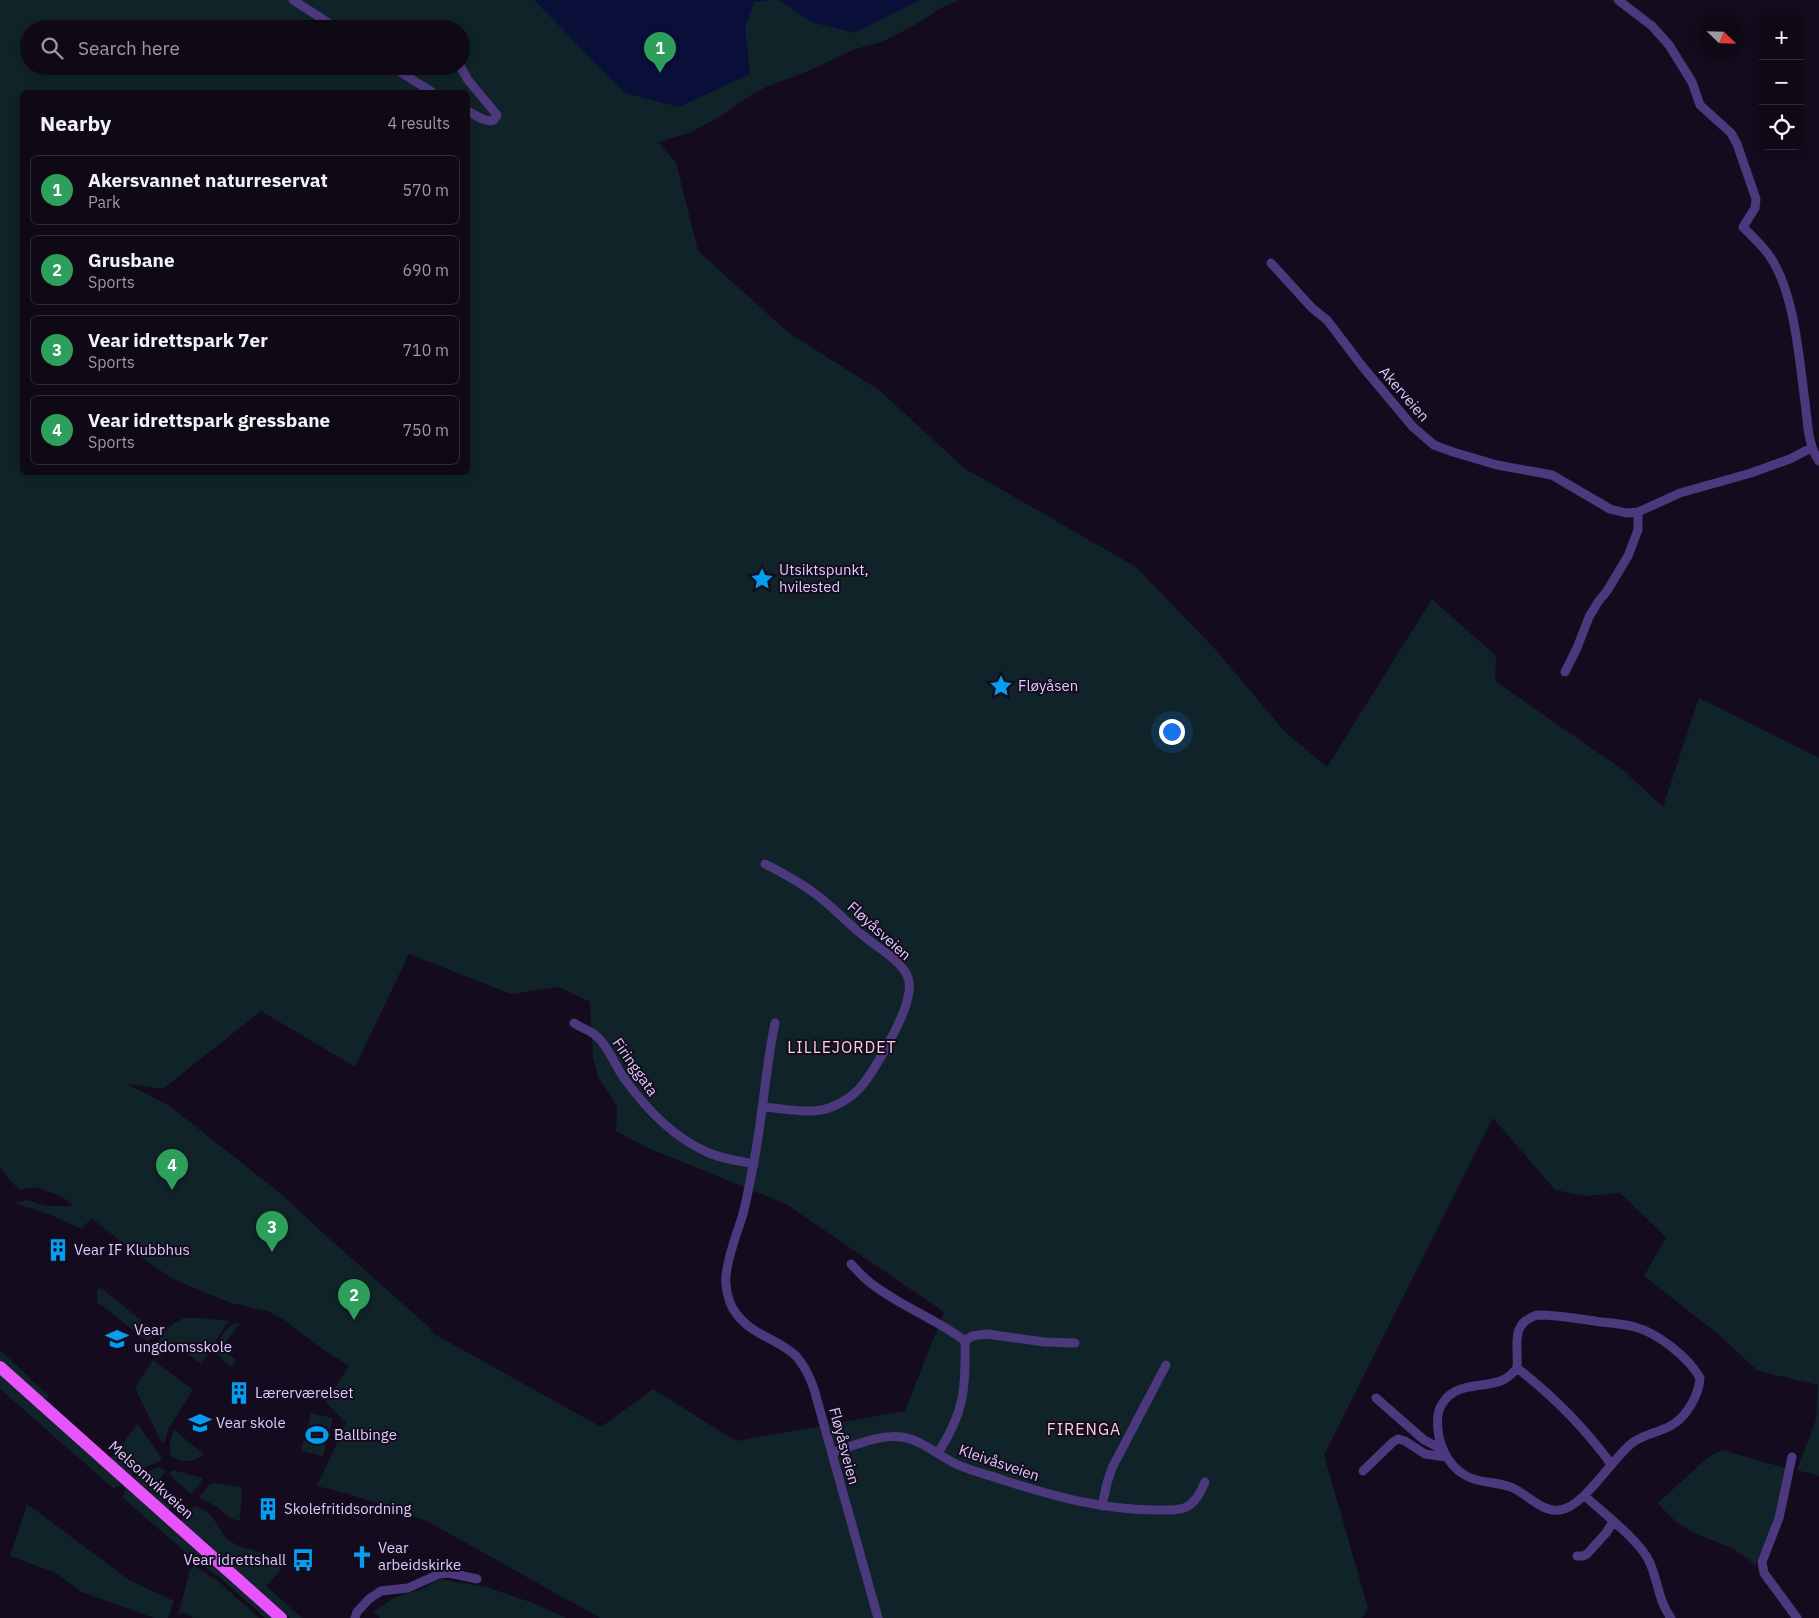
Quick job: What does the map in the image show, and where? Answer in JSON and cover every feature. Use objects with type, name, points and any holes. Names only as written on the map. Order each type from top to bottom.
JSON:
[{"type":"main road","name":"Melsomvikveien","points":[[0,1367],[281,1618]]},
{"type":"street","points":[[293,0],[324,20]]},
{"type":"street","points":[[1618,0],[1652,26],[1669,45],[1692,82],[1700,105],[1731,133],[1737,144],[1756,199],[1755,208],[1743,227],[1772,259],[1790,303],[1801,368],[1811,448],[1819,461]]},
{"type":"street","points":[[405,75],[429,90]]},
{"type":"street","points":[[465,75],[497,115],[491,122],[470,112]]},
{"type":"street","name":"Akerveien","points":[[1271,263],[1312,308],[1327,320],[1362,366],[1413,427],[1434,445],[1497,465],[1552,475],[1610,509],[1626,513],[1638,512],[1680,493],[1751,473],[1790,459],[1811,448]]},
{"type":"street","points":[[1565,672],[1577,648],[1589,616],[1628,556],[1638,530],[1638,512]]},
{"type":"street","name":"Fløyåsveien","points":[[762,1107],[816,1111],[834,1106],[848,1098],[864,1082],[874,1068],[897,1026],[909,992],[906,974],[894,960],[800,882],[765,864]]},
{"type":"street","name":"Firinggata","points":[[574,1023],[594,1034],[604,1044],[636,1095],[663,1123],[692,1144],[709,1153],[727,1159],[754,1164]]},
{"type":"street","points":[[754,1164],[770,1045],[776,1023]]},
{"type":"street","name":"Fløyåsveien","points":[[754,1164],[743,1213],[731,1250],[726,1278],[730,1301],[736,1313],[750,1328],[783,1347],[803,1365],[814,1389],[878,1618]]},
{"type":"street","points":[[851,1264],[868,1281],[897,1300],[947,1328],[965,1341]]},
{"type":"street","points":[[1376,1398],[1424,1440],[1444,1453],[1457,1470],[1470,1478],[1512,1488],[1547,1509],[1561,1510],[1568,1508],[1585,1496],[1632,1442],[1675,1423],[1684,1413],[1698,1390],[1700,1378],[1692,1367],[1656,1336],[1637,1327],[1557,1315],[1536,1315],[1524,1321],[1518,1332],[1517,1368],[1504,1380],[1491,1384],[1459,1388],[1445,1399],[1438,1414],[1438,1432],[1444,1453]]},
{"type":"street","points":[[965,1341],[972,1336],[987,1334],[1044,1342],[1075,1344]]},
{"type":"street","points":[[938,1453],[950,1436],[960,1412],[964,1393],[965,1341]]},
{"type":"street","points":[[1102,1506],[1112,1468],[1166,1366]]},
{"type":"street","points":[[1517,1368],[1568,1412],[1611,1464]]},
{"type":"street","name":"Kleivåsveien","points":[[832,1453],[870,1440],[891,1436],[912,1439],[963,1467],[1057,1498],[1102,1506],[1144,1510],[1184,1508],[1191,1504],[1198,1496],[1205,1482]]},
{"type":"street","points":[[1363,1470],[1392,1442],[1398,1439],[1405,1441],[1425,1454],[1444,1453]]},
{"type":"street","points":[[1792,1457],[1779,1518],[1762,1562],[1764,1572],[1797,1618]]},
{"type":"street","points":[[1585,1496],[1640,1547],[1649,1559],[1665,1609],[1671,1618]]},
{"type":"street","points":[[1577,1556],[1586,1554],[1606,1533],[1613,1522]]},
{"type":"street","points":[[355,1618],[357,1612],[369,1599],[381,1591],[408,1588],[439,1574],[449,1573],[477,1579]]},
{"type":"green space","points":[[0,0],[959,0],[941,8],[913,26],[882,42],[855,49],[808,71],[766,87],[719,117],[689,133],[658,142],[676,163],[698,251],[789,333],[879,390],[964,468],[1136,567],[1214,648],[1285,732],[1327,767],[1432,599],[1496,656],[1495,681],[1623,770],[1663,807],[1699,698],[1819,758],[1819,1476],[1797,1470],[1816,1420],[1818,1385],[1758,1371],[1719,1335],[1644,1276],[1666,1237],[1620,1193],[1587,1196],[1555,1190],[1493,1118],[1324,1455],[1368,1608],[1362,1618],[600,1618],[427,1521],[352,1495],[317,1486],[346,1423],[326,1402],[349,1366],[318,1346],[286,1321],[270,1312],[231,1303],[170,1277],[91,1218],[82,1229],[48,1214],[15,1203],[27,1200],[45,1206],[74,1206],[61,1196],[35,1187],[19,1190],[2,1171],[0,1166]],"holes":[[[409,954],[511,994],[559,987],[590,1002],[593,1057],[598,1077],[617,1106],[616,1131],[648,1148],[786,1204],[944,1312],[905,1411],[736,1441],[653,1389],[601,1427],[434,1334],[430,1328],[279,1192],[168,1105],[127,1084],[163,1089],[261,1011],[355,1067]]]},
{"type":"green space","points":[[100,1287],[152,1329],[152,1338],[147,1341],[97,1302],[97,1290]]},
{"type":"green space","points":[[184,1318],[230,1321],[201,1364],[172,1342],[163,1351],[162,1356],[157,1352],[159,1340],[165,1331]]},
{"type":"green space","points":[[240,1323],[221,1348],[236,1360],[231,1367],[218,1354],[217,1345],[227,1329],[233,1324]]},
{"type":"green space","points":[[0,1350],[50,1397],[45,1399],[42,1397],[0,1360]]},
{"type":"green space","points":[[153,1360],[193,1390],[169,1427],[165,1441],[162,1443],[135,1388]]},
{"type":"green space","points":[[0,1374],[273,1618],[265,1618],[219,1577],[191,1557],[123,1498],[125,1488],[122,1485],[113,1488],[0,1389]]},
{"type":"green space","name":"Ballbinge","points":[[311,1413],[333,1418],[323,1456],[301,1451]]},
{"type":"green space","points":[[138,1424],[162,1459],[132,1474],[136,1477],[159,1467],[166,1471],[151,1489],[171,1507],[169,1509],[111,1458]]},
{"type":"green space","points":[[174,1430],[204,1454],[188,1461],[175,1459],[171,1456],[170,1443]]},
{"type":"green space","points":[[1722,1450],[1785,1468],[1773,1524],[1755,1566],[1731,1548],[1684,1527],[1673,1519],[1658,1503],[1707,1458]]},
{"type":"green space","points":[[173,1470],[202,1478],[202,1481],[191,1494],[169,1474]]},
{"type":"green space","points":[[213,1483],[242,1487],[240,1520],[228,1517],[220,1509],[199,1497]]},
{"type":"green space","points":[[27,1504],[129,1580],[174,1601],[168,1618],[154,1618],[82,1592],[56,1573],[10,1556]]},
{"type":"green space","points":[[195,1506],[208,1513],[230,1541],[280,1561],[281,1570],[266,1586],[302,1618],[290,1618],[182,1522],[184,1514]]},
{"type":"green space","points":[[194,1566],[218,1581],[259,1618],[193,1618],[184,1612],[178,1616],[190,1569]]},
{"type":"green space","points":[[440,1579],[486,1587],[533,1603],[566,1618],[380,1618],[373,1612],[395,1597],[422,1589]]},
{"type":"shaded area","points":[[534,0],[772,0],[754,2],[745,28],[750,74],[679,107],[625,93]]},
{"type":"shaded area","points":[[779,0],[920,0],[854,33],[811,22]]},
{"type":"place","name":"Akersvannet naturreservat","points":[[660,73]]},
{"type":"place","name":"Utsiktspunkt, hvilested","points":[[762,579]]},
{"type":"place","name":"Fløyåsen","points":[[1001,686]]},
{"type":"place","name":"Vear idrettspark gressbane","points":[[172,1190]]},
{"type":"place","name":"Vear IF Klubbhus","points":[[58,1250]]},
{"type":"place","name":"Vear idrettspark 7er","points":[[272,1252]]},
{"type":"place","name":"Grusbane","points":[[354,1320]]},
{"type":"place","name":"Vear ungdomsskole","points":[[117,1339]]},
{"type":"place","name":"Lærerværelset","points":[[239,1393]]},
{"type":"place","name":"Vear skole","points":[[200,1423]]},
{"type":"place","name":"Ballbinge","points":[[317,1435]]},
{"type":"place","name":"Skolefritidsordning","points":[[268,1509]]},
{"type":"place","name":"Vear arbeidskirke","points":[[362,1557]]},
{"type":"place","name":"Vear idrettshall","points":[[303,1560]]},
{"type":"district","name":"LILLEJORDET","points":[[842,1047]]},
{"type":"district","name":"FIRENGA","points":[[1084,1429]]}]
